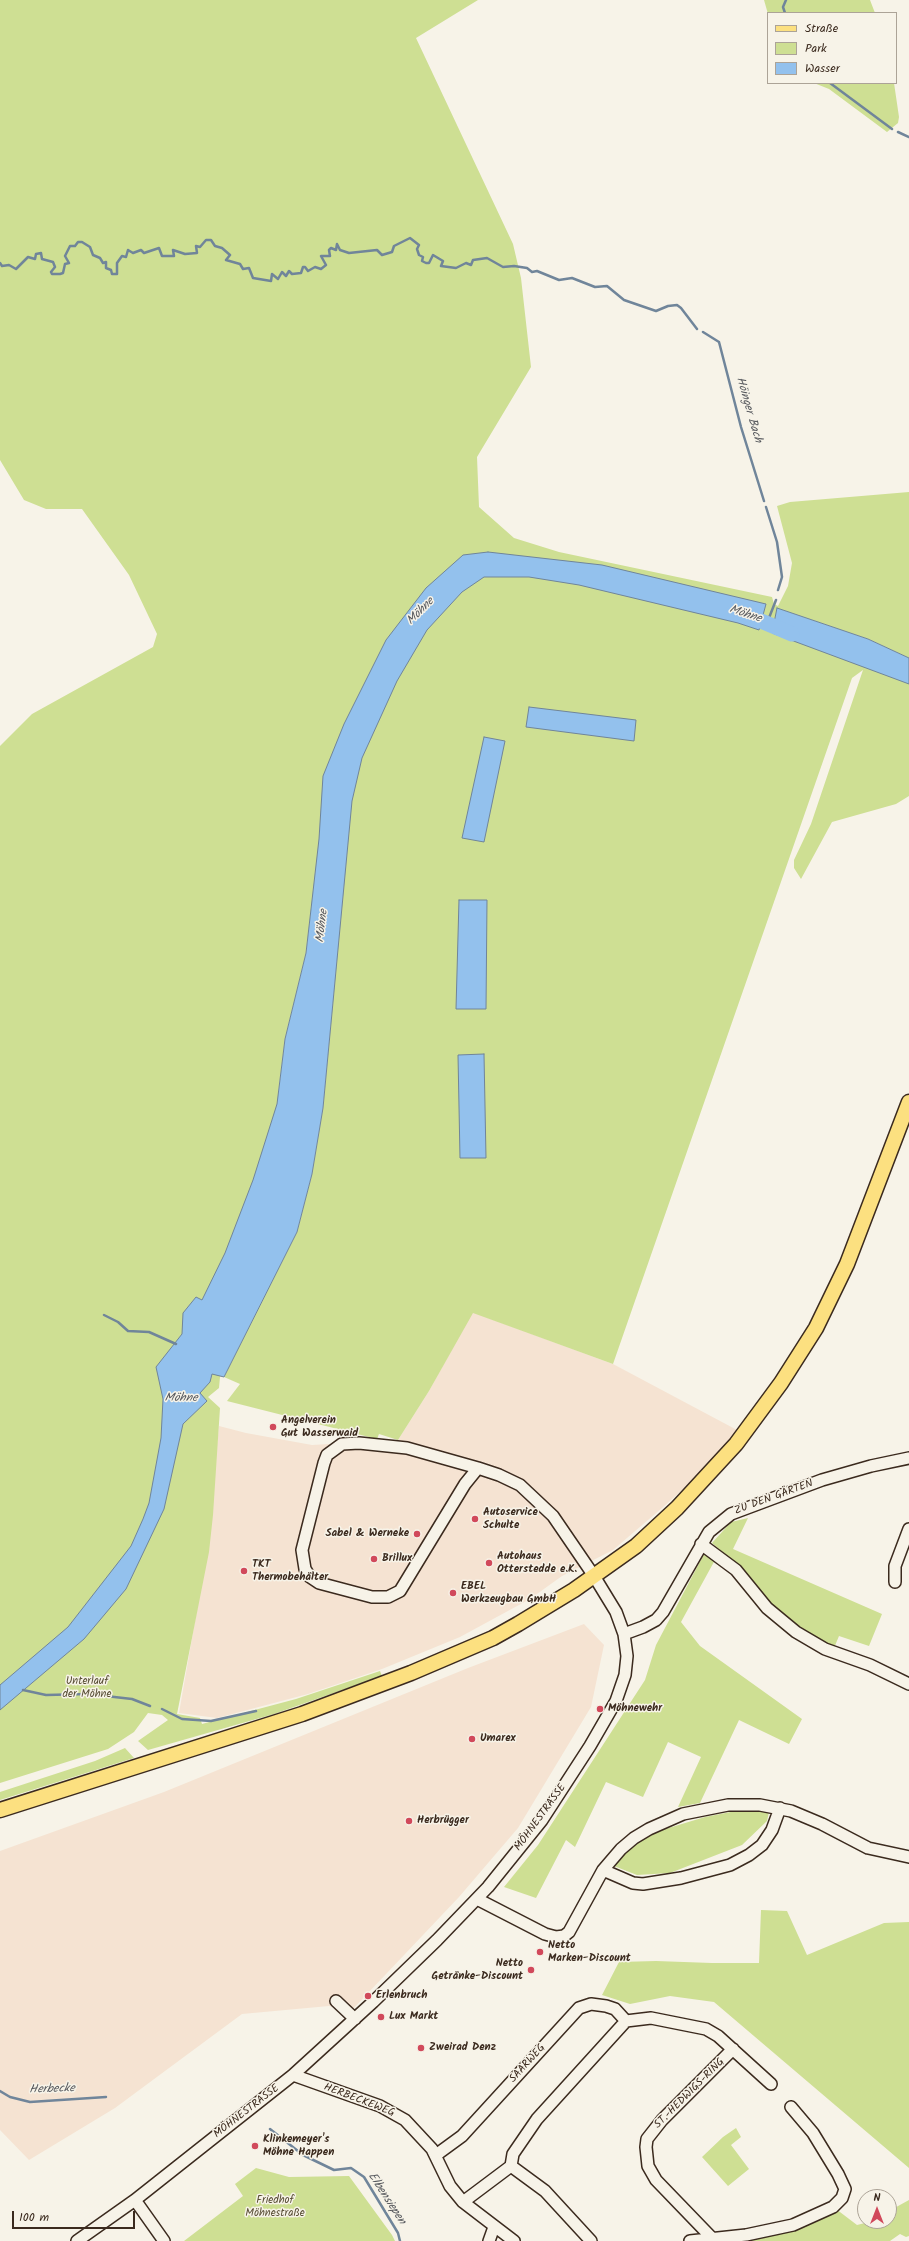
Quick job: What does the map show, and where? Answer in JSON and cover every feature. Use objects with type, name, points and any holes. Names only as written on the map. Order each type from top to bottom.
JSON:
[{"type":"main road","points":[[0,1810],[302,1714],[411,1673],[512,1628],[594,1576],[636,1546],[677,1508],[736,1444],[781,1383],[816,1328],[847,1264],[909,1102]]},
{"type":"street","name":"MÖHNESTRASSE","points":[[77,2241],[135,2200],[293,2075],[408,1970],[477,1899],[542,1820],[612,1707],[620,1690],[627,1665],[624,1634],[616,1612],[594,1576],[553,1516],[520,1485],[478,1468],[407,1448],[370,1444],[342,1444],[327,1455],[302,1550],[302,1560],[310,1577],[319,1583],[372,1597],[388,1597],[405,1587],[464,1484],[478,1468]]},
{"type":"street","name":"ZU DEN GÄRTEN","points":[[624,1634],[643,1627],[656,1620],[663,1612],[701,1544],[719,1521],[743,1508],[835,1476],[909,1458]]},
{"type":"street","points":[[896,1582],[895,1566],[909,1529]]},
{"type":"street","points":[[701,1544],[736,1570],[767,1608],[800,1635],[825,1649],[870,1665],[909,1684]]},
{"type":"street","points":[[477,1899],[545,1934],[556,1937],[564,1936],[569,1932],[603,1870],[621,1849],[634,1838],[649,1829],[683,1814],[716,1806],[740,1804],[780,1808],[803,1816],[868,1848],[909,1857]]},
{"type":"street","points":[[603,1870],[633,1883],[643,1884],[680,1878],[730,1865],[749,1855],[762,1845],[772,1830],[780,1808]]},
{"type":"street","points":[[336,2001],[355,2019]]},
{"type":"street","name":"SAARWEG","points":[[436,2155],[462,2136],[579,2008],[591,2004],[606,2006],[615,2009],[626,2021]]},
{"type":"street","points":[[463,2202],[511,2166],[513,2154],[537,2119],[626,2021],[651,2018],[706,2029],[718,2036],[734,2050]]},
{"type":"street","name":"ST.-HEDWIGS-RING","points":[[711,2237],[656,2180],[648,2166],[646,2147],[647,2139],[662,2120],[734,2050],[771,2084]]},
{"type":"street","name":"HERBECKEWEG","points":[[293,2075],[394,2113],[405,2120],[417,2131],[436,2155],[450,2186],[463,2202],[514,2241]]},
{"type":"street","points":[[690,2241],[711,2237],[754,2234],[793,2225],[834,2207],[842,2198],[845,2190],[838,2174],[813,2133],[791,2107]]},
{"type":"street","points":[[511,2166],[546,2191],[591,2241]]},
{"type":"street","points":[[135,2200],[164,2241]]},
{"type":"street","points":[[489,2241],[494,2227]]},
{"type":"shaded area","points":[[472,1312],[613,1364],[737,1430],[704,1470],[613,1550],[562,1576],[530,1599],[460,1637],[382,1669],[308,1694],[217,1718],[179,1713],[204,1569],[219,1426],[246,1433],[312,1445],[398,1440],[429,1391]]},
{"type":"shaded area","points":[[584,1624],[604,1645],[591,1707],[518,1828],[459,1897],[351,2011],[329,2006],[242,2014],[115,2108],[29,2160],[0,2130],[0,1851],[164,1792],[468,1668]]},
{"type":"green space","name":"Unterlauf der Möhne","points":[[0,0],[478,0],[416,38],[513,244],[521,278],[531,367],[477,457],[479,507],[514,538],[559,552],[772,597],[774,604],[778,606],[788,586],[792,563],[777,506],[790,502],[909,492],[909,658],[868,639],[782,610],[909,676],[909,796],[896,804],[832,822],[801,879],[794,868],[794,860],[811,824],[863,670],[852,678],[613,1364],[473,1313],[429,1391],[398,1440],[379,1434],[377,1439],[227,1401],[240,1384],[224,1377],[297,1232],[312,1174],[323,1108],[351,803],[256,1307],[220,1377],[219,1388],[208,1397],[220,1408],[213,1515],[209,1552],[177,1714],[200,1718],[202,1724],[296,1699],[380,1671],[382,1676],[274,1714],[148,1750],[138,1741],[168,1720],[162,1715],[148,1713],[134,1732],[108,1749],[0,1783],[0,746],[32,714],[153,647],[157,634],[129,575],[82,509],[46,509],[24,500],[0,460]],"holes":[[[316,870],[317,914],[278,1095],[285,1039],[306,953]]]},
{"type":"green space","points":[[764,0],[870,0],[875,12],[767,12]]},
{"type":"green space","points":[[816,84],[894,84],[899,117],[898,123],[887,132],[829,89]]},
{"type":"green space","points":[[748,1518],[733,1549],[882,1614],[869,1646],[839,1636],[834,1648],[815,1638],[773,1607],[739,1566],[712,1543],[731,1522]]},
{"type":"green space","points":[[704,1554],[715,1560],[681,1622],[700,1646],[802,1719],[789,1744],[739,1720],[700,1803],[678,1807],[701,1757],[668,1742],[643,1797],[606,1782],[575,1847],[566,1840],[536,1898],[504,1887],[538,1845],[645,1680],[656,1645]]},
{"type":"green space","points":[[125,1748],[134,1758],[0,1800],[0,1792],[95,1761]]},
{"type":"green space","points":[[746,1809],[769,1812],[767,1821],[742,1845],[670,1873],[637,1875],[614,1866],[630,1849],[652,1833],[705,1817]]},
{"type":"green space","points":[[761,1910],[787,1911],[807,1955],[884,1923],[909,1922],[909,2168],[714,2002],[670,1996],[630,2004],[602,1995],[619,1962],[656,1961],[759,1963]]},
{"type":"green space","points":[[736,2128],[741,2137],[731,2145],[749,2169],[728,2186],[702,2157],[723,2137]]},
{"type":"green space","name":"Friedhof Möhnestraße","points":[[256,2168],[289,2177],[349,2176],[395,2241],[184,2241],[243,2196],[235,2184]]},
{"type":"green space","points":[[909,2200],[909,2236],[906,2237],[900,2234],[890,2241],[712,2241],[836,2209],[857,2225],[857,2229],[897,2229],[897,2207]]},
{"type":"water","name":"Möhne","points":[[488,552],[602,565],[766,604],[759,630],[738,623],[579,585],[529,577],[484,577],[462,592],[427,630],[397,681],[362,758],[352,801],[323,1108],[312,1174],[297,1232],[224,1377],[212,1374],[210,1382],[200,1393],[207,1401],[183,1424],[164,1509],[126,1589],[84,1639],[0,1710],[0,1685],[68,1627],[131,1546],[149,1503],[161,1438],[163,1399],[156,1367],[182,1334],[183,1313],[196,1297],[202,1300],[225,1253],[253,1180],[277,1104],[285,1039],[306,953],[319,839],[323,776],[344,724],[386,640],[426,588],[463,555]]},
{"type":"water","points":[[777,608],[868,639],[909,658],[909,684],[772,633]]},
{"type":"water","points":[[529,707],[636,720],[634,741],[526,727]]},
{"type":"water","points":[[484,737],[505,741],[484,842],[462,838]]},
{"type":"water","points":[[459,900],[487,900],[486,1009],[456,1009]]},
{"type":"water","points":[[484,1054],[486,1158],[460,1158],[458,1055]]},
{"type":"waterway","points":[[785,12],[783,7],[786,0]]},
{"type":"waterway","points":[[831,84],[892,129]]},
{"type":"waterway","points":[[898,132],[909,137]]},
{"type":"waterway","name":"Höinger Bach","points":[[0,263],[2,266],[9,265],[16,269],[28,257],[35,259],[36,254],[41,253],[42,259],[53,262],[55,267],[51,272],[52,274],[60,274],[63,273],[65,264],[69,263],[65,256],[70,246],[75,246],[78,242],[82,242],[90,247],[93,255],[100,258],[103,263],[106,262],[106,268],[111,270],[112,274],[117,274],[117,263],[122,256],[126,257],[128,250],[133,253],[141,250],[144,253],[159,248],[162,256],[174,256],[173,250],[185,254],[197,253],[196,246],[200,247],[206,240],[211,240],[215,246],[222,248],[230,255],[226,260],[240,264],[243,269],[249,268],[253,278],[271,281],[272,274],[278,279],[282,272],[286,276],[289,271],[292,274],[301,273],[303,267],[305,267],[308,271],[315,267],[321,269],[326,265],[321,256],[330,256],[329,250],[331,248],[336,250],[337,244],[340,250],[349,253],[377,250],[382,255],[392,252],[394,246],[410,238],[419,245],[417,249],[419,255],[423,257],[422,261],[426,263],[429,263],[433,255],[443,261],[441,266],[456,268],[466,263],[471,265],[473,260],[487,258],[503,267],[514,266],[527,268],[532,272],[537,271],[559,280],[572,278],[595,287],[607,286],[624,300],[656,311],[668,306],[677,305],[697,329]]},
{"type":"waterway","name":"Höinger Bach","points":[[703,332],[719,342],[741,427],[764,501]]},
{"type":"waterway","name":"Höinger Bach","points":[[766,507],[777,542],[782,577],[778,590]]},
{"type":"waterway","name":"Höinger Bach","points":[[767,623],[776,600]]},
{"type":"waterway","name":"Höinger Bach","points":[[742,613],[792,634]]},
{"type":"waterway","points":[[104,1315],[118,1322],[128,1331],[149,1332],[176,1344]]},
{"type":"waterway","points":[[23,1690],[46,1695],[88,1694],[132,1699],[150,1706]]},
{"type":"waterway","points":[[162,1709],[182,1719],[211,1721],[256,1711]]},
{"type":"waterway","name":"Herbecke","points":[[0,2091],[10,2097],[30,2102],[106,2097]]},
{"type":"waterway","name":"Elbensiepen","points":[[270,2129],[303,2155],[334,2170],[351,2168],[364,2177],[398,2233],[400,2241]]},
{"type":"place","name":"Angelverein Gut Wasserwaid","points":[[273,1427]]},
{"type":"place","name":"Autoservice Schulte","points":[[475,1519]]},
{"type":"place","name":"Sabel & Werneke","points":[[417,1534]]},
{"type":"place","name":"Brillux","points":[[374,1559]]},
{"type":"place","name":"Autohaus Otterstedde e.K.","points":[[489,1563]]},
{"type":"place","name":"TKT Thermobehälter","points":[[244,1571]]},
{"type":"place","name":"EBEL Werkzeugbau GmbH","points":[[453,1593]]},
{"type":"place","name":"Möhnewehr","points":[[600,1709]]},
{"type":"place","name":"Umarex","points":[[472,1739]]},
{"type":"place","name":"Herbrügger","points":[[409,1821]]},
{"type":"place","name":"Netto Marken-Discount","points":[[540,1952]]},
{"type":"place","name":"Netto Getränke-Discount","points":[[531,1970]]},
{"type":"place","name":"Erlenbruch","points":[[368,1996]]},
{"type":"place","name":"Lux Markt","points":[[381,2017]]},
{"type":"place","name":"Zweirad Denz","points":[[421,2048]]},
{"type":"place","name":"Klinkemeyer's Möhne Happen","points":[[255,2146]]}]
